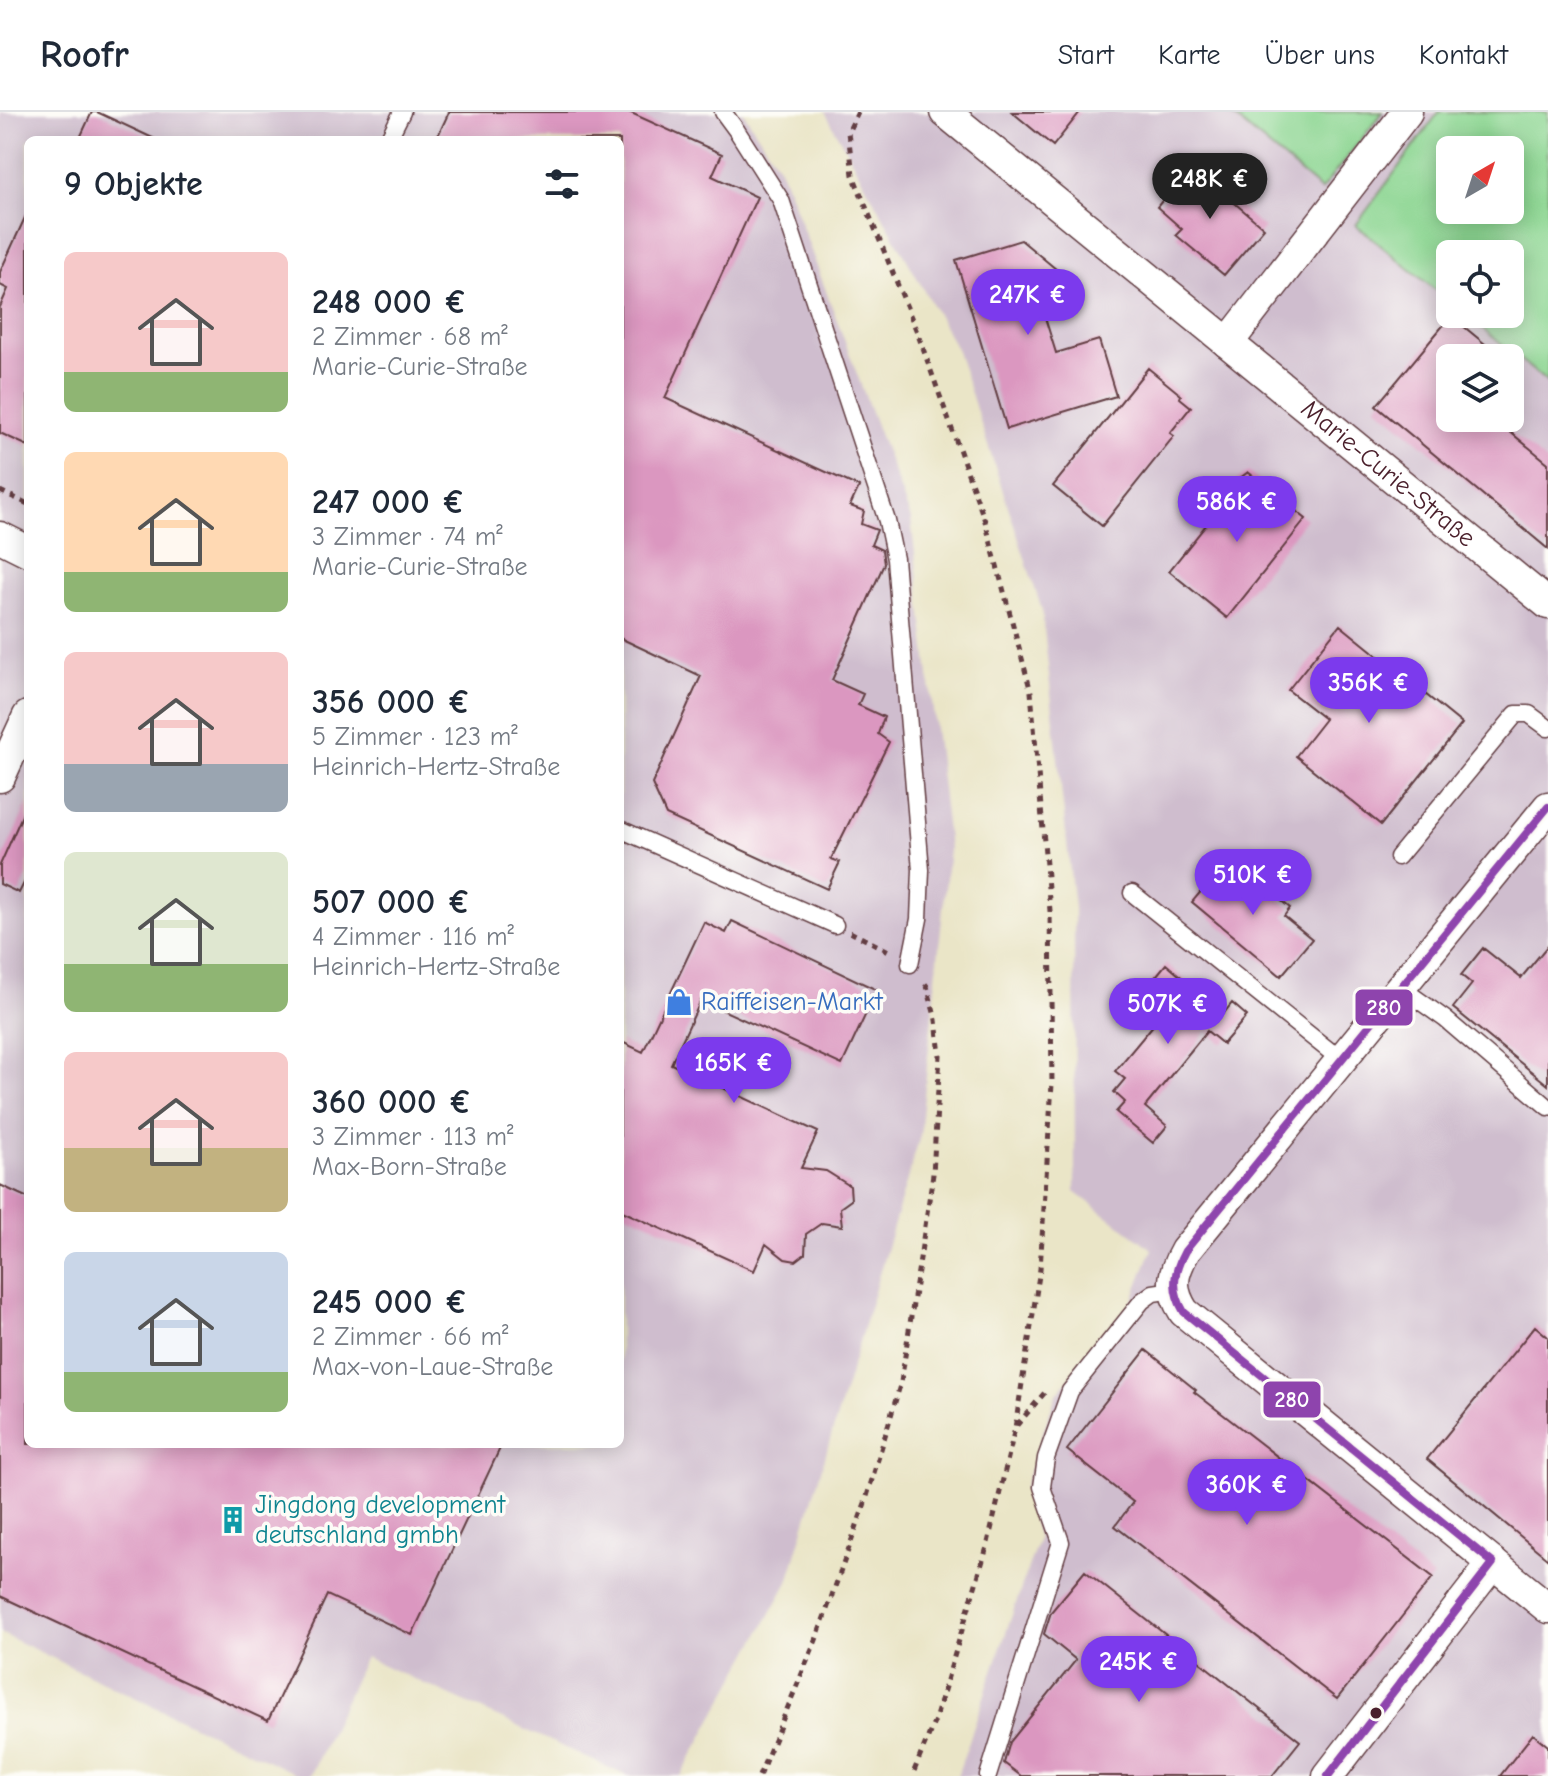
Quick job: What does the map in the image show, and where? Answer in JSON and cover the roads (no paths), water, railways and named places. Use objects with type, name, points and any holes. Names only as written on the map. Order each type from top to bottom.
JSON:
[{"type":"street","name":"Marie-Curie-Straße","points":[[945,112],[1548,604]]},
{"type":"street","points":[[1228,343],[1407,112]]},
{"type":"street","points":[[0,537],[24,549]]},
{"type":"street","points":[[0,777],[24,725]]},
{"type":"street","points":[[1542,825],[1400,987],[1185,1251],[1175,1268],[1173,1285],[1174,1298],[1184,1312],[1548,1608]]},
{"type":"street","points":[[1328,1776],[1493,1563]]},
{"type":"lane","points":[[390,136],[402,112]]},
{"type":"lane","points":[[723,112],[781,200],[887,521],[895,559],[921,870],[919,919],[910,964]]},
{"type":"lane","points":[[1398,857],[1516,714],[1529,714],[1548,728]]},
{"type":"lane","points":[[624,831],[835,925]]},
{"type":"lane","points":[[1132,893],[1341,1060]]},
{"type":"lane","points":[[1400,987],[1445,1019],[1548,1107]]},
{"type":"lane","points":[[988,1776],[1061,1542],[1042,1487],[1046,1458],[1070,1391],[1142,1301],[1173,1285]]},
{"type":"place","name":"Raiffeisen-Markt","points":[[679,1002]]},
{"type":"place","name":"Jingdong development deutschland gmbh","points":[[233,1520]]}]
